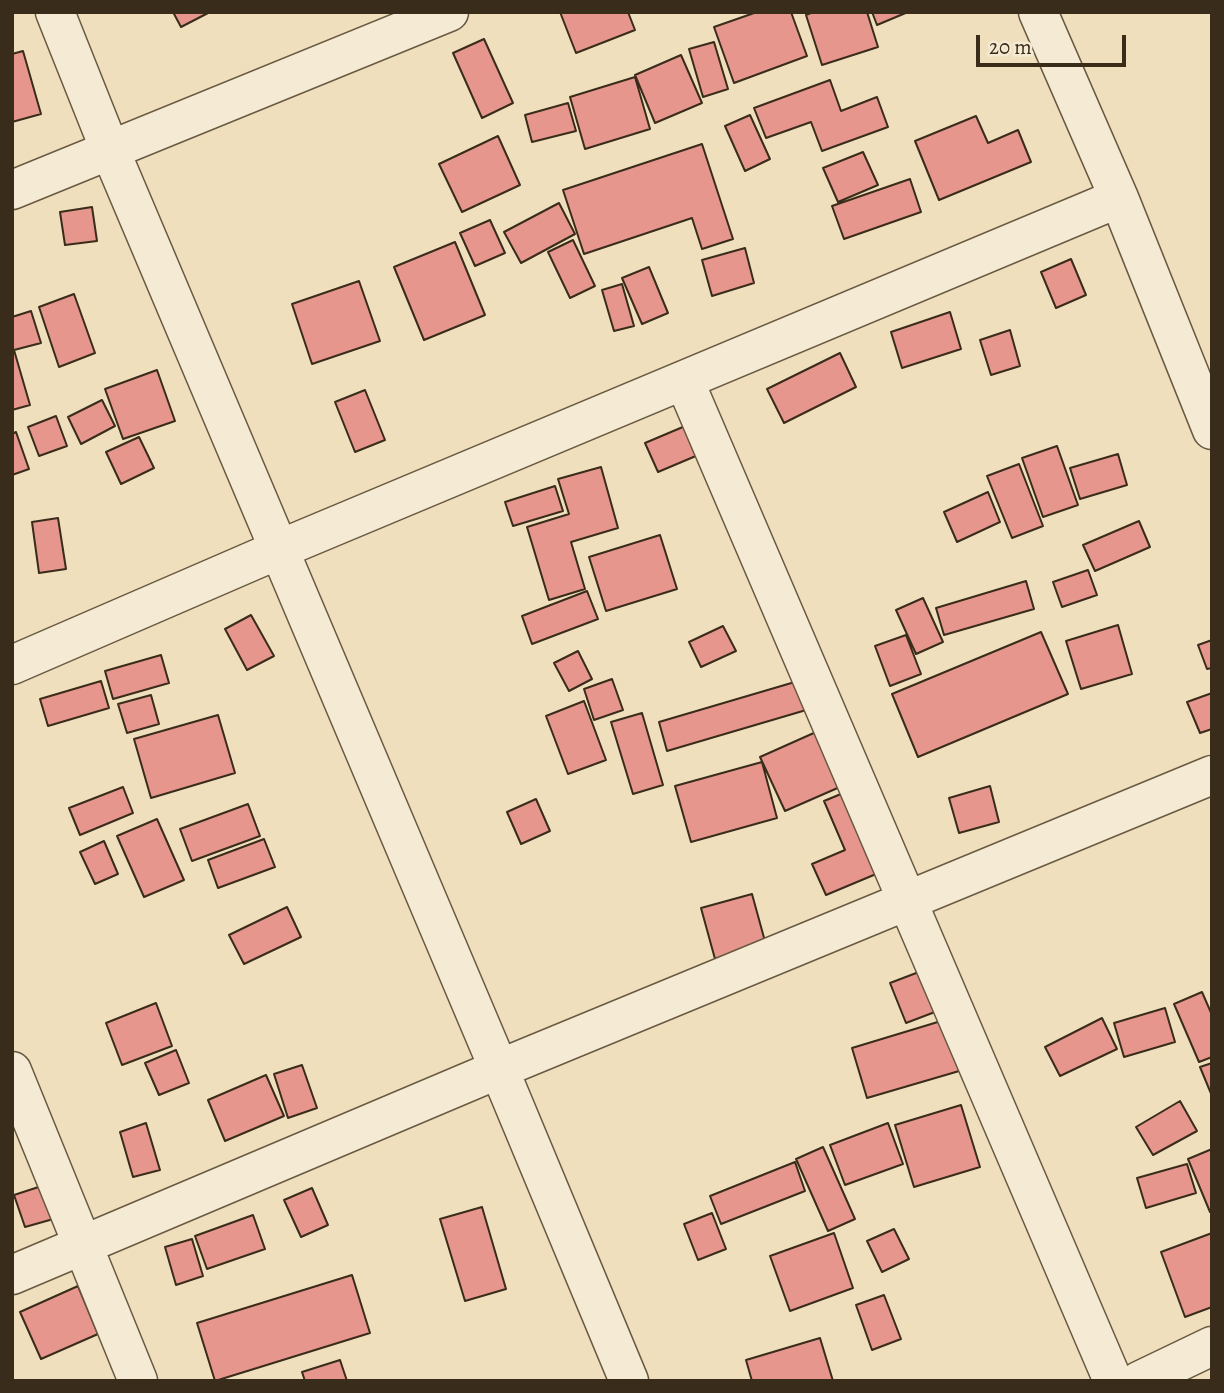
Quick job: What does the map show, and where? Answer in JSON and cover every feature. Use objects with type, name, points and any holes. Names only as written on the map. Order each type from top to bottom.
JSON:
[{"type":"street","points":[[55,12],[110,150],[629,1381]]},
{"type":"street","points":[[12,190],[449,12]]},
{"type":"street","points":[[1038,12],[1119,198],[1211,427]]},
{"type":"street","points":[[12,664],[1119,198]]},
{"type":"street","points":[[684,380],[1114,1381]]},
{"type":"street","points":[[12,1275],[499,1069],[1212,775]]},
{"type":"street","points":[[12,1071],[138,1381]]},
{"type":"street","points":[[1139,1381],[1212,1346]]},
{"type":"building","points":[[173,12],[210,12],[181,27]]},
{"type":"building","points":[[560,12],[628,12],[635,30],[576,53]]},
{"type":"building","points":[[757,12],[791,12],[807,56],[734,83],[714,27]]},
{"type":"building","points":[[813,12],[867,12],[878,47],[822,65],[806,15]]},
{"type":"building","points":[[872,12],[908,12],[877,25]]},
{"type":"building","points":[[484,39],[513,103],[482,118],[453,53]]},
{"type":"building","points":[[714,42],[728,89],[703,97],[689,49]]},
{"type":"building","points":[[23,51],[41,114],[12,122],[12,54]]},
{"type":"building","points":[[681,55],[702,103],[655,123],[635,75]]},
{"type":"building","points":[[635,77],[650,129],[585,149],[570,97]]},
{"type":"building","points":[[830,80],[841,111],[877,97],[888,127],[822,151],[811,122],[766,138],[754,108]]},
{"type":"building","points":[[568,103],[576,131],[532,142],[525,115]]},
{"type":"building","points":[[750,115],[770,159],[745,171],[725,126]]},
{"type":"building","points":[[976,116],[988,143],[1018,130],[1031,162],[939,200],[915,141]]},
{"type":"building","points":[[498,136],[520,185],[462,212],[439,164]]},
{"type":"building","points":[[702,144],[733,239],[702,249],[692,218],[584,254],[563,190]]},
{"type":"building","points":[[863,152],[878,185],[838,202],[823,168]]},
{"type":"building","points":[[910,179],[921,212],[844,239],[832,206]]},
{"type":"building","points":[[559,203],[575,234],[521,263],[504,232]]},
{"type":"building","points":[[92,207],[97,241],[65,245],[60,212]]},
{"type":"building","points":[[490,220],[505,253],[475,266],[460,233]]},
{"type":"building","points":[[573,240],[595,286],[570,298],[548,252]]},
{"type":"building","points":[[455,242],[485,315],[424,340],[394,267]]},
{"type":"building","points":[[745,248],[754,283],[712,296],[702,260]]},
{"type":"building","points":[[1071,259],[1086,295],[1056,308],[1041,272]]},
{"type":"building","points":[[649,267],[668,313],[642,324],[622,278]]},
{"type":"building","points":[[359,281],[380,341],[312,364],[292,304]]},
{"type":"building","points":[[622,284],[634,326],[614,331],[602,290]]},
{"type":"building","points":[[74,294],[95,353],[59,367],[39,307]]},
{"type":"building","points":[[31,311],[41,343],[14,350],[30,405],[12,410],[12,317]]},
{"type":"building","points":[[950,312],[961,349],[902,368],[891,332]]},
{"type":"building","points":[[1010,330],[1020,366],[991,375],[980,340]]},
{"type":"building","points":[[840,353],[856,387],[784,423],[767,389]]},
{"type":"building","points":[[157,370],[175,421],[123,439],[105,389]]},
{"type":"building","points":[[365,390],[385,440],[355,452],[335,402]]},
{"type":"building","points":[[102,400],[115,426],[81,444],[68,417]]},
{"type":"building","points":[[56,416],[67,446],[39,456],[28,427]]},
{"type":"building","points":[[697,421],[710,450],[658,472],[645,443]]},
{"type":"building","points":[[16,432],[29,469],[12,475],[12,434]]},
{"type":"building","points":[[139,437],[154,468],[121,484],[106,452]]},
{"type":"building","points":[[1057,446],[1078,505],[1043,517],[1022,458]]},
{"type":"building","points":[[1118,454],[1127,485],[1080,499],[1070,468]]},
{"type":"building","points":[[1019,464],[1043,526],[1012,538],[987,476]]},
{"type":"building","points":[[601,467],[618,528],[571,542],[585,589],[549,600],[527,527],[569,514],[558,479]]},
{"type":"building","points":[[555,486],[563,511],[513,526],[505,502]]},
{"type":"building","points":[[988,492],[1000,522],[957,542],[944,512]]},
{"type":"building","points":[[58,518],[66,569],[39,573],[32,522]]},
{"type":"building","points":[[1139,521],[1150,547],[1095,571],[1083,545]]},
{"type":"building","points":[[660,535],[677,589],[606,611],[589,557]]},
{"type":"building","points":[[1088,570],[1097,595],[1062,607],[1053,582]]},
{"type":"building","points":[[1026,581],[1034,609],[944,635],[936,608]]},
{"type":"building","points":[[587,591],[598,619],[532,644],[522,616]]},
{"type":"building","points":[[923,598],[943,642],[916,654],[896,610]]},
{"type":"building","points":[[251,615],[274,656],[247,670],[225,629]]},
{"type":"building","points":[[1118,625],[1132,674],[1081,689],[1066,641]]},
{"type":"building","points":[[723,626],[736,651],[701,667],[689,642]]},
{"type":"building","points":[[1041,632],[1068,694],[918,757],[892,694]]},
{"type":"building","points":[[906,635],[921,674],[890,686],[875,646]]},
{"type":"building","points":[[1212,640],[1212,668],[1207,669],[1198,645]]},
{"type":"building","points":[[578,651],[592,679],[569,691],[554,663]]},
{"type":"building","points":[[161,655],[169,683],[113,699],[105,671]]},
{"type":"building","points":[[612,679],[623,710],[594,720],[584,689]]},
{"type":"building","points":[[805,679],[813,708],[667,751],[659,722]]},
{"type":"building","points":[[101,681],[109,708],[48,726],[40,699]]},
{"type":"building","points":[[1212,693],[1212,729],[1200,733],[1187,702]]},
{"type":"building","points":[[151,695],[159,724],[127,733],[118,704]]},
{"type":"building","points":[[584,701],[606,760],[568,774],[546,716]]},
{"type":"building","points":[[642,713],[663,785],[633,794],[611,722]]},
{"type":"building","points":[[218,715],[235,773],[151,798],[134,739]]},
{"type":"building","points":[[825,728],[849,783],[785,811],[760,757]]},
{"type":"building","points":[[762,762],[777,818],[691,842],[675,786]]},
{"type":"building","points":[[990,786],[999,822],[959,833],[949,798]]},
{"type":"building","points":[[123,787],[133,813],[80,835],[69,808]]},
{"type":"building","points":[[853,789],[888,869],[826,895],[812,864],[845,850],[824,801]]},
{"type":"building","points":[[536,799],[550,831],[521,844],[507,812]]},
{"type":"building","points":[[248,804],[260,836],[192,861],[180,829]]},
{"type":"building","points":[[157,819],[184,880],[144,897],[117,836]]},
{"type":"building","points":[[264,839],[275,867],[218,888],[208,860]]},
{"type":"building","points":[[104,841],[118,874],[95,884],[80,852]]},
{"type":"building","points":[[752,894],[766,945],[715,959],[701,908]]},
{"type":"building","points":[[287,907],[301,937],[244,964],[229,935]]},
{"type":"building","points":[[932,967],[948,1007],[906,1023],[890,983]]},
{"type":"building","points":[[1202,992],[1212,1015],[1212,1057],[1199,1062],[1174,1004]]},
{"type":"building","points":[[156,1003],[172,1046],[122,1065],[106,1023]]},
{"type":"building","points":[[1165,1008],[1175,1042],[1124,1057],[1114,1023]]},
{"type":"building","points":[[951,1018],[966,1069],[867,1098],[852,1048]]},
{"type":"building","points":[[1102,1018],[1117,1049],[1060,1076],[1045,1047]]},
{"type":"building","points":[[176,1050],[189,1083],[159,1095],[145,1063]]},
{"type":"building","points":[[1212,1063],[1212,1096],[1200,1067]]},
{"type":"building","points":[[302,1065],[317,1108],[288,1118],[274,1074]]},
{"type":"building","points":[[266,1075],[284,1116],[225,1141],[208,1100]]},
{"type":"building","points":[[1180,1101],[1197,1131],[1153,1155],[1136,1127]]},
{"type":"building","points":[[961,1105],[980,1167],[914,1187],[895,1125]]},
{"type":"building","points":[[146,1123],[160,1170],[133,1177],[120,1132]]},
{"type":"building","points":[[888,1123],[903,1164],[845,1185],[830,1145]]},
{"type":"building","points":[[823,1147],[855,1219],[828,1231],[796,1159]]},
{"type":"building","points":[[1212,1149],[1212,1212],[1210,1212],[1188,1159]]},
{"type":"building","points":[[795,1162],[805,1191],[721,1224],[710,1196]]},
{"type":"building","points":[[1187,1164],[1196,1193],[1146,1208],[1137,1178]]},
{"type":"building","points":[[54,1182],[64,1216],[25,1227],[14,1195]]},
{"type":"building","points":[[312,1188],[328,1225],[301,1237],[284,1200]]},
{"type":"building","points":[[482,1207],[506,1289],[465,1301],[440,1219]]},
{"type":"building","points":[[712,1213],[726,1249],[698,1260],[684,1224]]},
{"type":"building","points":[[253,1215],[265,1249],[207,1269],[195,1236]]},
{"type":"building","points":[[894,1229],[909,1259],[882,1272],[867,1241]]},
{"type":"building","points":[[834,1233],[853,1288],[790,1311],[770,1256]]},
{"type":"building","points":[[1212,1233],[1212,1307],[1185,1317],[1161,1252]]},
{"type":"building","points":[[192,1239],[203,1276],[176,1285],[165,1247]]},
{"type":"building","points":[[352,1275],[370,1333],[215,1381],[197,1323]]},
{"type":"building","points":[[78,1286],[98,1334],[41,1359],[20,1312]]},
{"type":"building","points":[[884,1295],[901,1339],[872,1350],[856,1305]]},
{"type":"building","points":[[820,1338],[833,1381],[752,1381],[746,1360]]},
{"type":"building","points":[[340,1360],[347,1381],[305,1381],[302,1372]]}]
